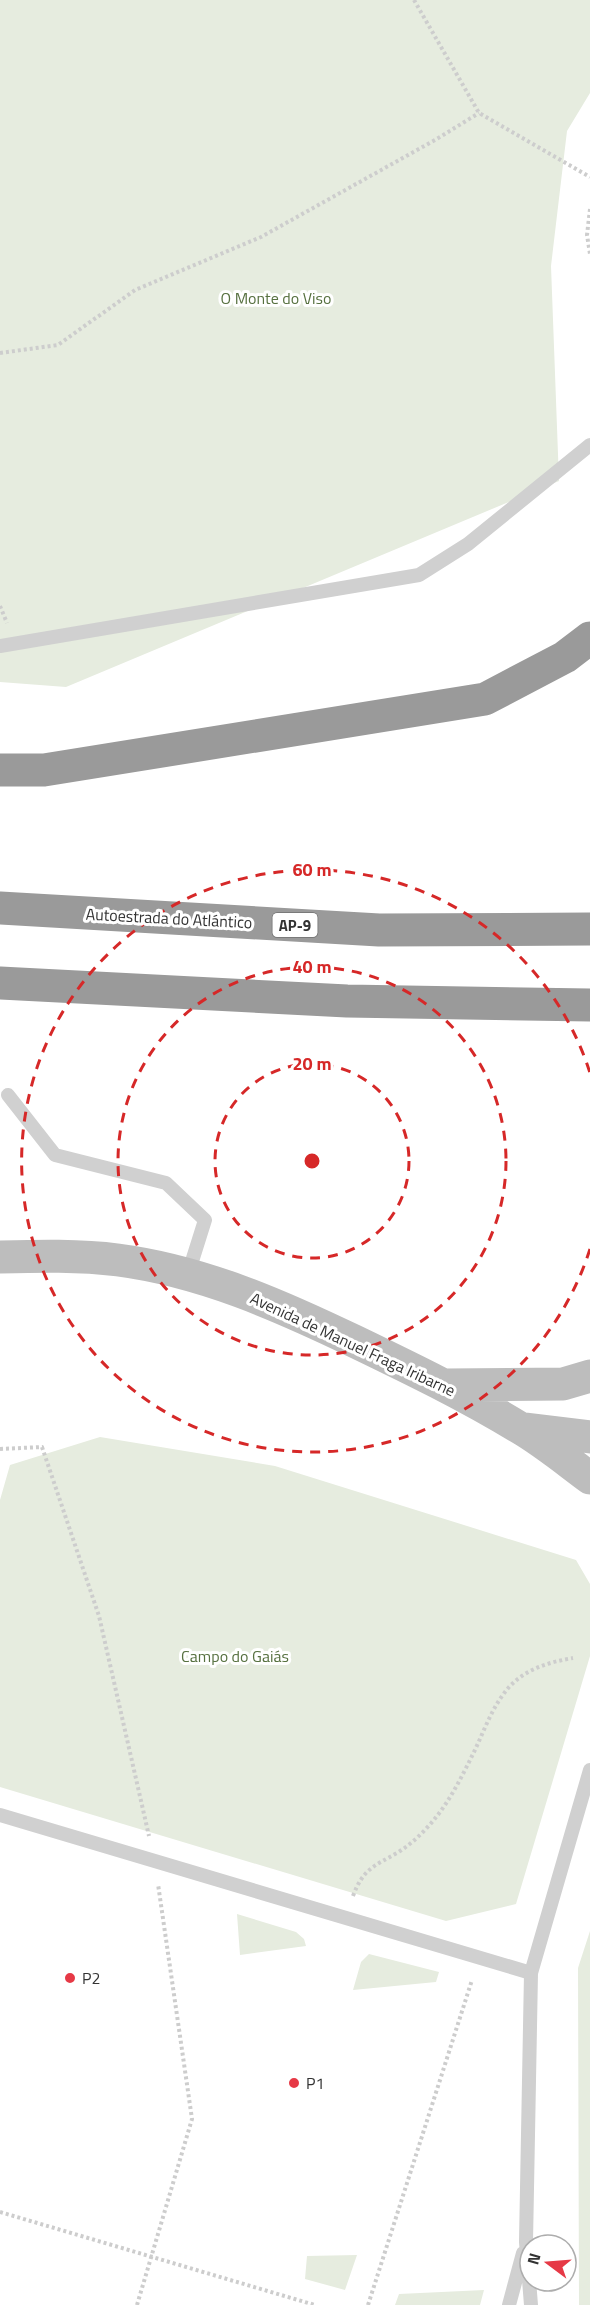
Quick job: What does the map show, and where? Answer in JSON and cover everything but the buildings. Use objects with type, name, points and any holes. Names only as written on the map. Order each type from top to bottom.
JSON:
[{"type":"highway","points":[[0,770],[44,770],[485,699],[565,657],[590,638]]},
{"type":"highway","name":"Autoestrada do Atlántico","points":[[0,908],[379,930],[590,929]]},
{"type":"highway","points":[[0,983],[347,1001],[590,1005]]},
{"type":"street","name":"Avenida de Manuel Fraga Iribarne","points":[[0,1257],[44,1255],[118,1260],[188,1274],[234,1289],[294,1313],[444,1384],[522,1429],[590,1478]]},
{"type":"street","points":[[444,1384],[563,1384],[590,1376]]},
{"type":"street","name":"Avenida de Manuel Fraga Iribarne","points":[[522,1429],[590,1437]]},
{"type":"lane","points":[[0,646],[419,575],[468,544],[590,445]]},
{"type":"lane","points":[[8,1095],[55,1155],[166,1183],[205,1220],[188,1274]]},
{"type":"lane","points":[[526,2233],[531,1973],[590,1770]]},
{"type":"lane","points":[[0,1815],[531,1973]]},
{"type":"lane","points":[[509,2305],[518,2272]]},
{"type":"path","points":[[414,0],[479,113],[590,177]]},
{"type":"path","points":[[0,353],[58,345],[135,290],[261,237],[479,113]]},
{"type":"path","points":[[590,209],[587,235],[590,254]]},
{"type":"path","points":[[0,1449],[42,1447],[99,1616],[154,1861],[192,2119],[137,2305]]},
{"type":"path","points":[[346,1918],[363,1875],[372,1866],[408,1845],[423,1833],[437,1816],[462,1775],[501,1697],[527,1673],[543,1664],[573,1658]]},
{"type":"path","points":[[368,2305],[480,1957]]},
{"type":"path","points":[[0,2212],[315,2305]]},
{"type":"green space","name":"O Monte do Viso","points":[[0,0],[590,0],[590,93],[567,131],[551,266],[559,481],[66,687],[0,682]]},
{"type":"green space","name":"Campo do Gaiás","points":[[100,1437],[275,1466],[576,1560],[590,1584],[590,1656],[516,1904],[446,1921],[0,1787],[0,1500],[10,1465]]},
{"type":"green space","points":[[237,1914],[296,1932],[304,1939],[306,1946],[240,1955]]},
{"type":"green space","points":[[590,1931],[590,2305],[579,2305],[578,1968]]},
{"type":"green space","points":[[369,1954],[439,1972],[436,1982],[353,1990],[361,1962]]},
{"type":"green space","points":[[357,2255],[345,2290],[305,2279],[307,2256]]},
{"type":"green space","points":[[484,2290],[480,2305],[395,2305],[399,2294]]},
{"type":"place","name":"P2","points":[[70,1978]]},
{"type":"place","name":"P1","points":[[294,2083]]}]
